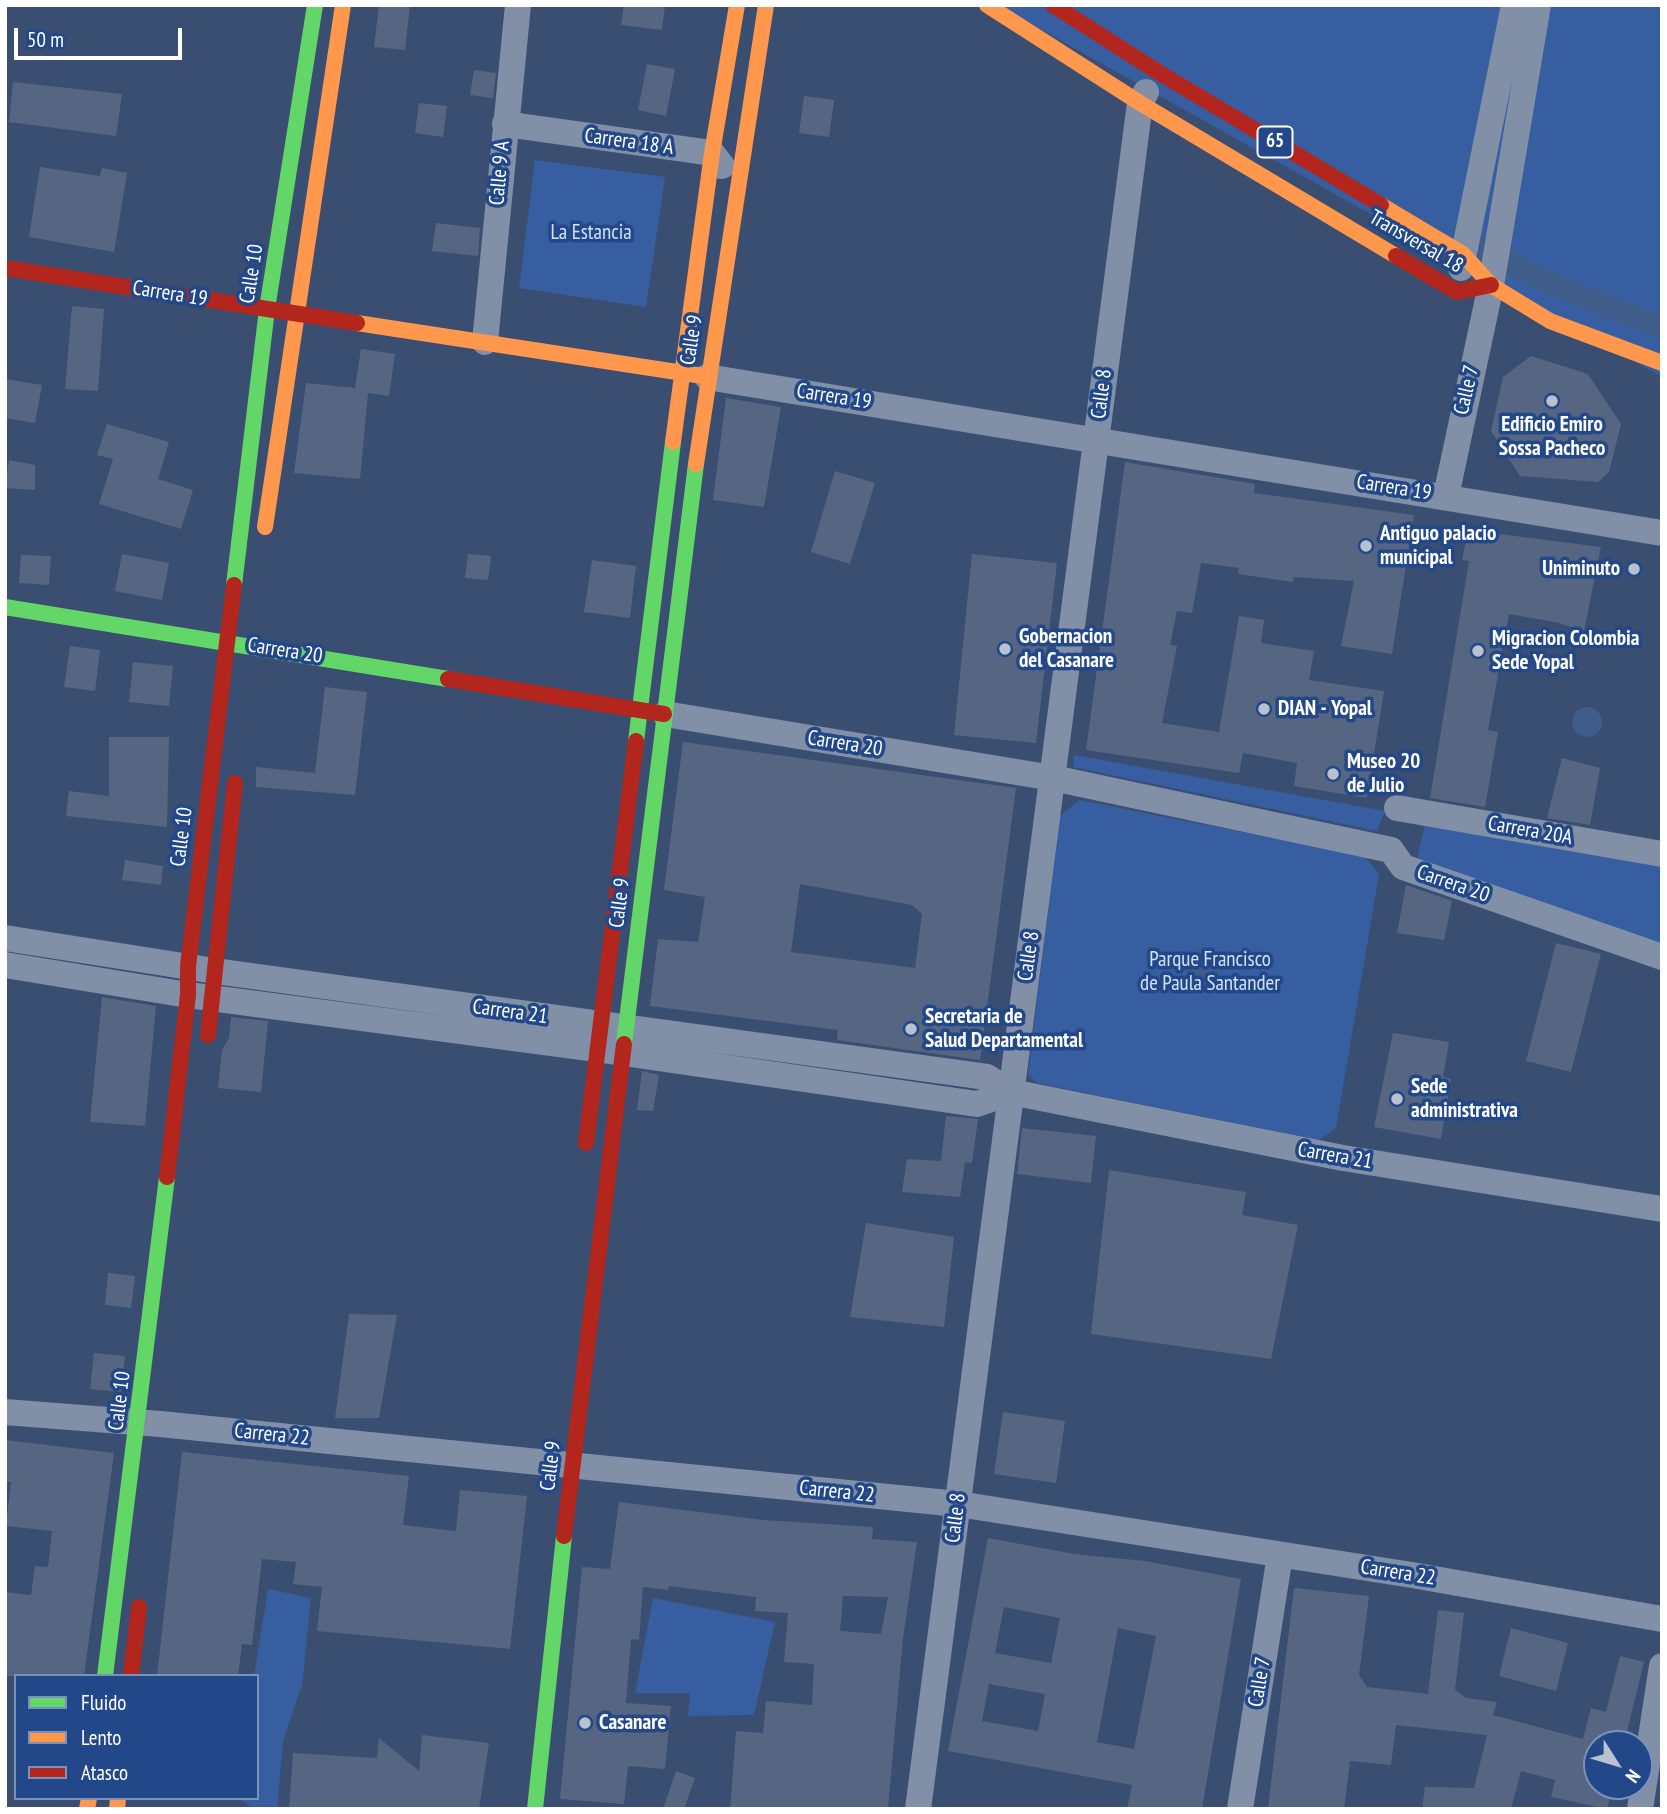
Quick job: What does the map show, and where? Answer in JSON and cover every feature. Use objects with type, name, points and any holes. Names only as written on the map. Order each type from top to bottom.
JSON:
[{"type":"main road","name":"Calle 10","points":[[188,966],[267,309],[315,5]]},
{"type":"main road","points":[[264,538],[295,312],[343,5]]},
{"type":"main road","name":"Calle 9","points":[[584,1159],[611,1038],[639,709],[681,373],[712,153],[737,5]]},
{"type":"main road","name":"Calle 9","points":[[535,1809],[556,1463],[611,1038],[665,714],[707,377],[766,5]]},
{"type":"main road","name":"Transversal 18","points":[[987,5],[1140,103],[1457,292],[1492,284]]},
{"type":"main road","name":"Transversal 18","points":[[1053,5],[1158,72],[1463,254],[1492,284]]},
{"type":"main road","name":"Carrera 19","points":[[5,268],[707,377]]},
{"type":"main road","name":"65","points":[[1492,284],[1550,321],[1662,363]]},
{"type":"main road","name":"Carrera 20","points":[[5,607],[665,714]]},
{"type":"main road","name":"Calle 10","points":[[105,1674],[155,1423],[206,988],[237,767]]},
{"type":"main road","name":"Calle 10","points":[[206,988],[206,1052]]},
{"type":"main road","points":[[131,1674],[141,1596]]},
{"type":"street","name":"Calle 9 A","points":[[485,342],[518,5]]},
{"type":"street","points":[[1457,292],[1514,5]]},
{"type":"street","name":"Calle 7","points":[[1446,496],[1492,284],[1538,5]]},
{"type":"street","points":[[1140,103],[1158,72]]},
{"type":"street","name":"Calle 8","points":[[918,1809],[1140,103]]},
{"type":"street","name":"Carrera 18 A","points":[[505,124],[712,153]]},
{"type":"street","points":[[712,153],[738,185]]},
{"type":"street","name":"Carrera 19","points":[[707,377],[1097,438],[1662,533]]},
{"type":"street","name":"Carrera 20","points":[[665,714],[1053,778],[1391,850],[1403,867],[1662,957]]},
{"type":"street","name":"Carrera 20A","points":[[1397,808],[1662,854]]},
{"type":"street","name":"Carrera 21","points":[[5,938],[188,966],[206,988]]},
{"type":"street","name":"Carrera 21","points":[[5,965],[611,1038],[977,1104],[1011,1092],[1343,1158],[1662,1209]]},
{"type":"street","name":"Carrera 22","points":[[5,1412],[155,1423],[958,1504],[1662,1619]]},
{"type":"street","name":"Calle 7","points":[[1240,1809],[1280,1555]]},
{"type":"street","points":[[1640,1809],[1662,1666]]},
{"type":"green space","points":[[997,5],[1662,5],[1662,377]]},
{"type":"green space","name":"La Estancia","points":[[535,160],[665,177],[646,307],[519,288]]},
{"type":"green space","points":[[1074,755],[1385,811],[1377,831],[1073,767]]},
{"type":"green space","name":"Parque Francisco de Paula Santander","points":[[1079,800],[1364,856],[1379,874],[1336,1128],[1319,1140],[1037,1083],[1028,1074],[1059,817]]},
{"type":"green space","points":[[1426,821],[1662,863],[1662,949],[1416,863]]},
{"type":"green space","points":[[268,1589],[311,1598],[302,1685],[283,1741],[277,1809],[256,1809],[240,1800],[259,1800],[259,1674],[254,1674]]},
{"type":"green space","points":[[653,1598],[775,1622],[754,1715],[688,1716],[690,1693],[635,1693]]},
{"type":"shaded area","points":[[1587,707],[1598,711],[1602,722],[1598,733],[1587,737],[1576,733],[1572,722],[1576,711]]},
{"type":"shaded area","points":[[1201,949],[1213,954],[1218,966],[1213,978],[1201,983],[1189,978],[1184,966],[1189,954]]},
{"type":"building","points":[[379,5],[410,5],[405,50],[374,47]]},
{"type":"building","points":[[624,5],[665,5],[662,30],[621,25]]},
{"type":"building","points":[[647,64],[675,69],[666,116],[638,110]]},
{"type":"building","points":[[474,70],[496,73],[493,98],[470,95]]},
{"type":"building","points":[[13,82],[122,94],[116,136],[9,122]]},
{"type":"building","points":[[804,96],[834,100],[829,137],[799,133]]},
{"type":"building","points":[[419,103],[447,106],[443,137],[415,133]]},
{"type":"building","points":[[40,167],[100,176],[102,168],[127,173],[114,252],[29,237]]},
{"type":"building","points":[[436,223],[480,228],[478,256],[432,251]]},
{"type":"building","points":[[72,306],[104,309],[98,391],[65,389]]},
{"type":"building","points":[[361,349],[395,354],[389,396],[368,393],[360,479],[294,473],[306,383],[355,388]]},
{"type":"building","name":"Edificio Emiro Sossa Pacheco","points":[[1531,356],[1588,374],[1621,424],[1609,472],[1598,482],[1520,476],[1491,431],[1503,377]]},
{"type":"building","points":[[5,379],[42,385],[35,423],[5,418]]},
{"type":"building","points":[[726,398],[781,407],[764,507],[713,500]]},
{"type":"building","points":[[107,424],[169,442],[158,479],[193,490],[181,529],[99,504],[113,459],[97,455]]},
{"type":"building","points":[[9,460],[35,465],[35,490],[5,488]]},
{"type":"building","points":[[1125,462],[1255,484],[1254,493],[1414,515],[1392,654],[1341,646],[1354,581],[1294,577],[1293,582],[1238,574],[1239,568],[1201,563],[1192,613],[1177,611],[1170,645],[1177,646],[1162,723],[1219,732],[1239,616],[1264,620],[1261,643],[1314,651],[1309,680],[1384,691],[1367,798],[1294,786],[1297,763],[1243,753],[1239,773],[1086,750]]},
{"type":"building","points":[[835,471],[875,483],[850,564],[811,552]]},
{"type":"building","points":[[1468,530],[1601,547],[1584,631],[1555,622],[1509,614],[1488,730],[1498,732],[1485,807],[1430,798],[1469,561],[1462,560]]},
{"type":"building","points":[[122,554],[169,563],[162,600],[115,591]]},
{"type":"building","points":[[468,554],[491,556],[488,580],[465,578]]},
{"type":"building","name":"Gobernacion del Casanare","points":[[972,554],[1057,563],[1036,743],[954,735]]},
{"type":"building","points":[[21,555],[51,556],[49,585],[19,583]]},
{"type":"building","points":[[592,560],[636,566],[630,618],[584,612]]},
{"type":"building","points":[[70,646],[100,650],[95,691],[64,687]]},
{"type":"building","points":[[133,662],[173,666],[169,706],[129,702]]},
{"type":"building","points":[[325,687],[367,692],[355,795],[256,787],[256,767],[315,773]]},
{"type":"building","points":[[109,737],[169,737],[167,827],[66,816],[69,791],[109,796]]},
{"type":"building","points":[[683,742],[1016,788],[980,1060],[837,1040],[838,1030],[650,1006],[658,939],[698,942],[705,897],[664,890]],"holes":[[[800,884],[912,905],[922,914],[915,968],[791,952]]]},
{"type":"building","points":[[1562,758],[1600,768],[1590,825],[1547,818]]},
{"type":"building","points":[[125,860],[163,866],[161,885],[122,880]]},
{"type":"building","points":[[1406,885],[1452,901],[1444,940],[1397,933]]},
{"type":"building","points":[[1556,943],[1601,954],[1571,1072],[1526,1061]]},
{"type":"building","points":[[102,997],[156,1006],[145,1126],[90,1122]]},
{"type":"building","points":[[231,1017],[268,1021],[261,1092],[218,1088],[222,1050],[229,1038]]},
{"type":"building","points":[[1393,1033],[1449,1042],[1443,1077],[1451,1079],[1441,1139],[1374,1127]]},
{"type":"building","points":[[642,1071],[659,1075],[653,1111],[637,1110]]},
{"type":"building","points":[[946,1116],[978,1119],[972,1163],[965,1162],[960,1197],[902,1192],[907,1159],[941,1161]]},
{"type":"building","points":[[1022,1128],[1096,1136],[1091,1183],[1017,1174]]},
{"type":"building","points":[[1109,1170],[1246,1192],[1242,1215],[1298,1225],[1271,1359],[1091,1334]]},
{"type":"building","points":[[866,1223],[954,1237],[944,1327],[850,1317]]},
{"type":"building","points":[[108,1273],[135,1276],[131,1308],[105,1305]]},
{"type":"building","points":[[349,1314],[397,1315],[379,1418],[335,1418]]},
{"type":"building","points":[[94,1353],[125,1356],[121,1392],[90,1389]]},
{"type":"building","points":[[1003,1412],[1065,1421],[1056,1483],[994,1474]]},
{"type":"building","points":[[5,1440],[114,1453],[84,1674],[5,1676],[5,1592],[31,1595],[35,1566],[48,1567],[52,1531],[6,1526],[11,1482],[5,1482]]},
{"type":"building","points":[[182,1452],[409,1476],[403,1525],[456,1531],[460,1490],[527,1496],[510,1649],[317,1631],[322,1587],[293,1584],[296,1562],[262,1559],[252,1645],[242,1644],[238,1674],[157,1674]]},
{"type":"building","points":[[619,1502],[763,1520],[873,1527],[872,1539],[917,1542],[903,1638],[888,1809],[730,1809],[736,1731],[763,1733],[766,1701],[812,1705],[814,1664],[784,1662],[788,1613],[755,1611],[756,1597],[669,1586],[668,1590],[643,1587],[639,1640],[631,1639],[626,1703],[671,1706],[665,1769],[628,1766],[624,1804],[560,1799],[582,1567],[610,1569]],"holes":[[[843,1596],[888,1597],[881,1634],[840,1631]]]},
{"type":"building","points":[[988,1538],[1074,1554],[1145,1561],[1241,1579],[1202,1809],[1127,1809],[1132,1785],[948,1751]],"holes":[[[1004,1607],[1060,1618],[1051,1663],[995,1653]],[[1118,1628],[1156,1636],[1134,1749],[1097,1742]],[[989,1684],[1045,1694],[1038,1731],[982,1721]]]},
{"type":"building","points":[[1294,1588],[1369,1596],[1359,1675],[1367,1687],[1428,1694],[1438,1610],[1464,1613],[1455,1690],[1466,1698],[1497,1702],[1493,1715],[1583,1739],[1583,1800],[1609,1800],[1607,1809],[1551,1797],[1555,1780],[1521,1771],[1511,1809],[1422,1809],[1425,1787],[1474,1788],[1487,1735],[1396,1725],[1391,1765],[1350,1761],[1344,1809],[1268,1809]]},
{"type":"building","points":[[1511,1628],[1568,1643],[1556,1691],[1499,1676]]},
{"type":"building","points":[[1620,1656],[1644,1662],[1627,1730],[1585,1730],[1591,1708],[1606,1712]]},
{"type":"building","points":[[422,1735],[489,1743],[479,1809],[289,1809],[293,1753],[377,1758],[379,1738],[419,1771]]},
{"type":"building","points":[[676,1771],[695,1778],[684,1809],[663,1809]]},
{"type":"waterway","points":[[1481,247],[1547,282],[1662,328]]},
{"type":"traffic: fast","points":[[234,585],[267,309],[315,5]]},
{"type":"traffic: fast","points":[[636,741],[673,442]]},
{"type":"traffic: fast","points":[[624,1044],[696,464]]},
{"type":"traffic: fast","points":[[5,607],[448,679]]},
{"type":"traffic: fast","points":[[105,1674],[167,1177]]},
{"type":"traffic: fast","points":[[535,1809],[564,1536]]},
{"type":"traffic: slow","points":[[265,527],[343,5]]},
{"type":"traffic: slow","points":[[673,442],[712,153],[737,5]]},
{"type":"traffic: slow","points":[[696,464],[766,5]]},
{"type":"traffic: slow","points":[[987,5],[1140,103],[1396,256]]},
{"type":"traffic: slow","points":[[1381,205],[1463,254],[1491,285],[1550,321],[1662,363]]},
{"type":"traffic: slow","points":[[357,323],[703,376]]},
{"type":"traffic: slow","points":[[87,1809],[89,1800]]},
{"type":"traffic: slow","points":[[117,1809],[118,1800]]},
{"type":"traffic: jam","points":[[1053,5],[1158,72],[1381,205]]},
{"type":"traffic: jam","points":[[1396,256],[1457,292],[1491,285]]},
{"type":"traffic: jam","points":[[5,268],[357,323]]},
{"type":"traffic: jam","points":[[167,1177],[188,995],[188,966],[234,585]]},
{"type":"traffic: jam","points":[[448,679],[664,714]]},
{"type":"traffic: jam","points":[[586,1143],[636,741]]},
{"type":"traffic: jam","points":[[208,1035],[235,783]]},
{"type":"traffic: jam","points":[[564,1536],[624,1044]]},
{"type":"traffic: jam","points":[[131,1674],[139,1607]]},
{"type":"place","name":"Edificio Emiro Sossa Pacheco","points":[[1552,401]]},
{"type":"place","name":"Antiguo palacio municipal","points":[[1366,546]]},
{"type":"place","name":"Uniminuto","points":[[1634,569]]},
{"type":"place","name":"Gobernacion del Casanare","points":[[1005,649]]},
{"type":"place","name":"Migracion Colombia Sede Yopal","points":[[1478,651]]},
{"type":"place","name":"DIAN - Yopal","points":[[1264,709]]},
{"type":"place","name":"Museo 20 de Julio","points":[[1333,774]]},
{"type":"place","name":"Secretaria de Salud Departamental","points":[[911,1029]]},
{"type":"place","name":"Sede administrativa","points":[[1397,1099]]},
{"type":"place","name":"Casanare","points":[[585,1723]]}]
